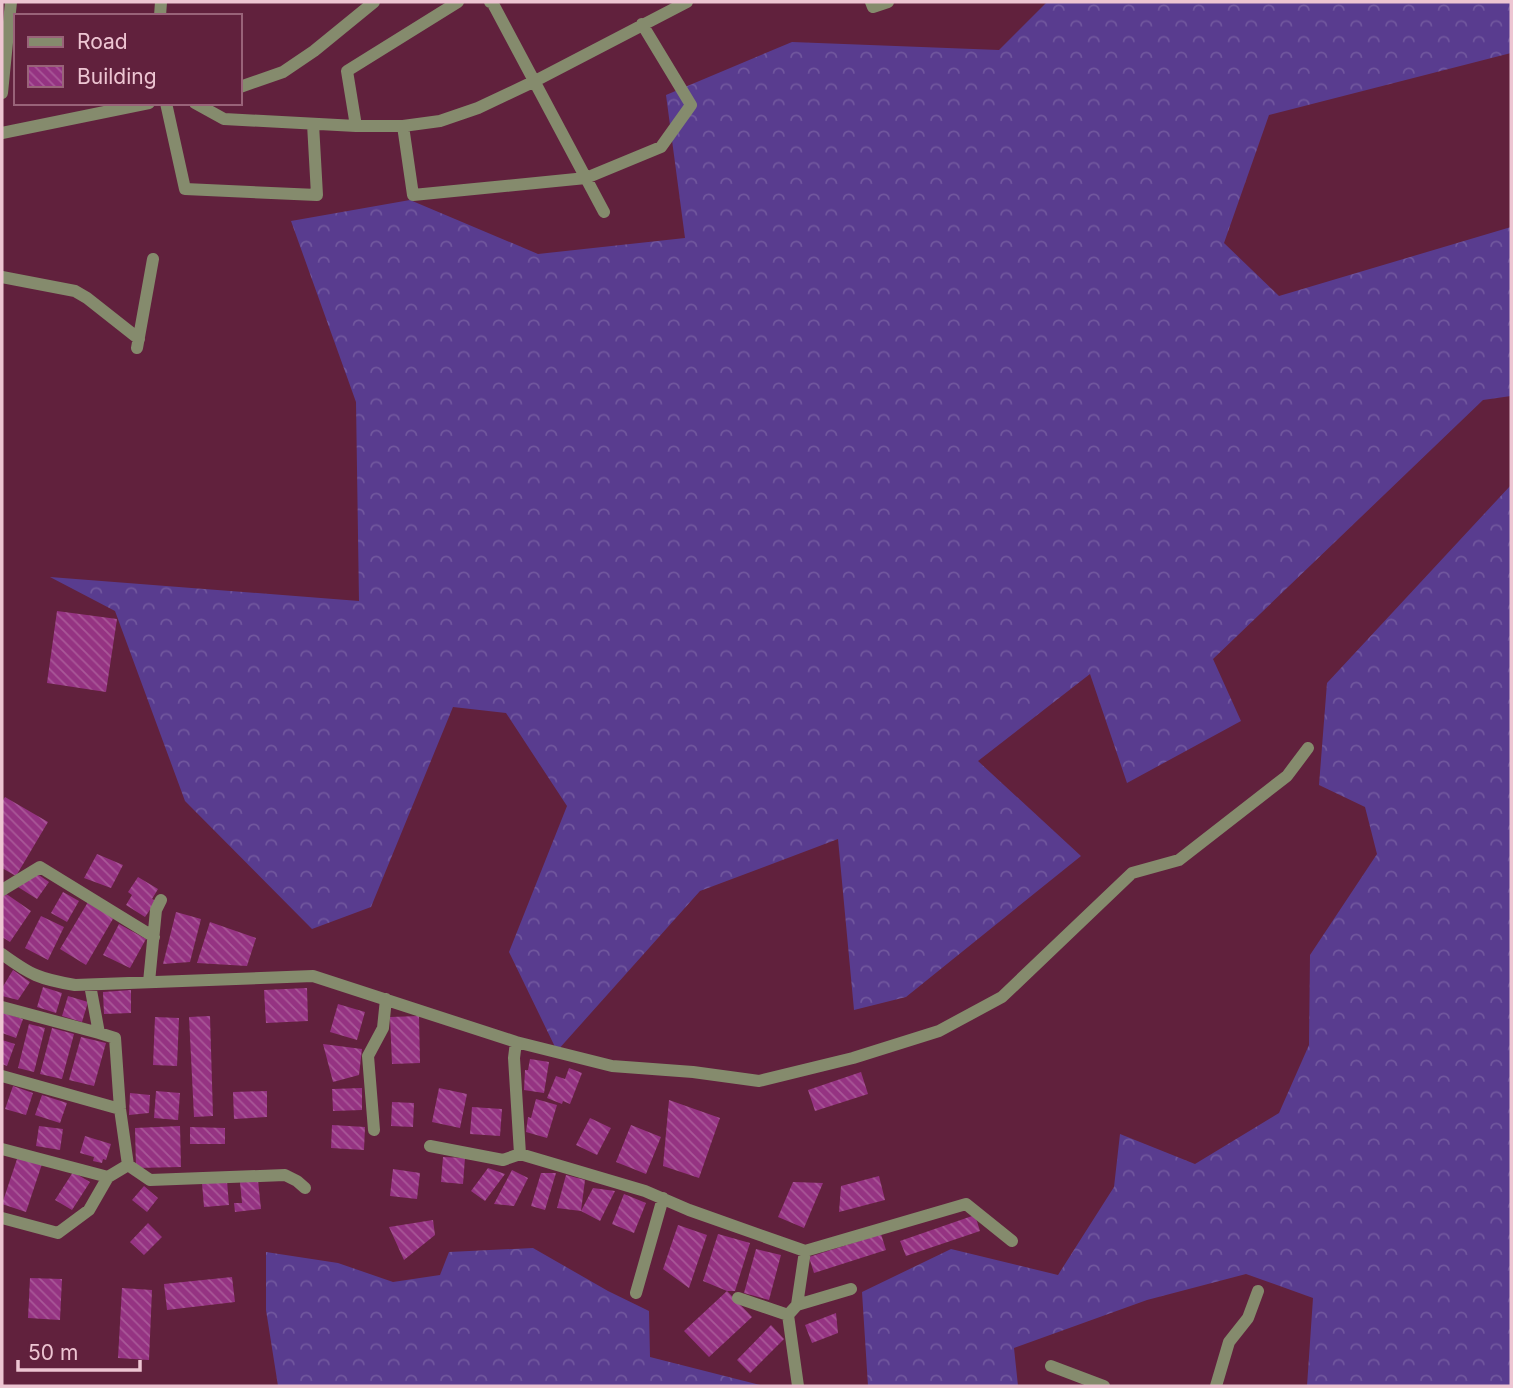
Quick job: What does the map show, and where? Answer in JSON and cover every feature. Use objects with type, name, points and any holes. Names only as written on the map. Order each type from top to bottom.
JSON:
[{"type":"street","points":[[2,93],[11,2]]},
{"type":"street","points":[[242,86],[283,72],[314,51],[374,2]]},
{"type":"street","points":[[356,126],[347,71],[458,2]]},
{"type":"street","points":[[492,2],[604,212]]},
{"type":"street","points":[[199,105],[224,119],[356,126],[403,126],[440,121],[478,108],[535,81],[687,2]]},
{"type":"street","points":[[870,2],[873,7],[888,2]]},
{"type":"street","points":[[403,126],[413,195],[586,178],[661,147],[691,105],[642,24]]},
{"type":"street","points":[[2,133],[139,105]]},
{"type":"street","points":[[166,105],[185,189],[317,195],[313,124]]},
{"type":"street","points":[[2,277],[75,291],[87,298],[138,343],[153,260]]},
{"type":"street","points":[[2,954],[30,974],[47,981],[75,985],[313,976],[516,1042],[612,1066],[693,1072],[759,1081],[853,1058],[939,1031],[1002,997],[1132,873],[1179,860],[1287,776],[1308,748]]},
{"type":"street","points":[[2,890],[40,867],[154,937]]},
{"type":"street","points":[[149,982],[156,910],[161,900]]},
{"type":"street","points":[[90,985],[99,1033]]},
{"type":"street","points":[[374,1129],[368,1056],[383,1028],[386,999]]},
{"type":"street","points":[[2,1007],[116,1038],[120,1109],[128,1165],[150,1181],[285,1175],[305,1188]]},
{"type":"street","points":[[516,1042],[514,1058],[520,1154]]},
{"type":"street","points":[[2,1076],[120,1109]]},
{"type":"street","points":[[430,1146],[503,1160],[520,1154],[645,1191],[689,1210],[805,1251],[967,1205],[1012,1241]]},
{"type":"street","points":[[2,1149],[108,1178]]},
{"type":"street","points":[[2,1218],[58,1233],[89,1210],[108,1178],[128,1165]]},
{"type":"street","points":[[636,1293],[663,1198]]},
{"type":"street","points":[[798,1386],[788,1315],[797,1304],[805,1251]]},
{"type":"street","points":[[797,1304],[851,1289]]},
{"type":"street","points":[[1216,1386],[1229,1342],[1248,1318],[1258,1291]]},
{"type":"street","points":[[738,1298],[788,1315]]},
{"type":"street","points":[[1051,1366],[1104,1386]]},
{"type":"green space","points":[[1047,2],[1511,2],[1511,53],[1269,115],[1224,243],[1279,296],[1511,227],[1511,396],[1483,400],[1213,659],[1241,721],[1127,783],[1090,674],[978,761],[1081,856],[906,997],[854,1010],[838,839],[700,891],[557,1051],[509,952],[567,806],[506,713],[453,707],[371,907],[312,929],[185,801],[115,611],[50,577],[359,601],[356,402],[291,221],[410,200],[538,254],[685,238],[666,95],[792,42],[999,50]]},
{"type":"green space","points":[[1511,485],[1511,1386],[1307,1386],[1313,1298],[1246,1274],[1147,1300],[1014,1348],[1018,1386],[868,1386],[862,1292],[951,1249],[1058,1275],[1114,1187],[1120,1134],[1195,1164],[1279,1113],[1309,1045],[1310,955],[1377,854],[1365,807],[1319,785],[1327,683]]},
{"type":"green space","points":[[533,1248],[649,1311],[650,1357],[764,1386],[278,1386],[266,1310],[266,1252],[338,1263],[393,1282],[440,1275],[449,1252]]},
{"type":"building","points":[[57,611],[117,619],[106,692],[47,683]]},
{"type":"building","points":[[5,797],[48,822],[16,876],[2,868],[2,802]]},
{"type":"building","points":[[97,854],[123,865],[111,888],[84,878]]},
{"type":"building","points":[[30,869],[49,882],[37,899],[18,887]]},
{"type":"building","points":[[138,877],[158,889],[152,899],[156,901],[145,917],[126,905],[132,895],[128,892]]},
{"type":"building","points":[[2,891],[31,911],[10,942],[2,937]]},
{"type":"building","points":[[63,892],[79,901],[67,922],[51,913]]},
{"type":"building","points":[[88,902],[114,917],[86,965],[60,949]]},
{"type":"building","points":[[176,912],[201,919],[190,962],[163,964]]},
{"type":"building","points":[[41,916],[64,927],[48,960],[25,948]]},
{"type":"building","points":[[210,922],[256,938],[247,966],[197,963]]},
{"type":"building","points":[[119,924],[146,939],[130,968],[103,955]]},
{"type":"building","points":[[13,970],[30,982],[18,1000],[2,996],[2,988]]},
{"type":"building","points":[[43,987],[62,993],[56,1013],[37,1007]]},
{"type":"building","points":[[307,988],[308,1021],[266,1023],[264,990]]},
{"type":"building","points":[[131,990],[131,1013],[104,1014],[103,992]]},
{"type":"building","points":[[68,996],[88,1002],[82,1022],[62,1016]]},
{"type":"building","points":[[338,1004],[365,1012],[357,1040],[330,1032]]},
{"type":"building","points":[[2,1012],[23,1019],[16,1038],[2,1033]]},
{"type":"building","points":[[210,1016],[213,1116],[194,1117],[189,1017]]},
{"type":"building","points":[[419,1016],[420,1063],[392,1064],[390,1017]]},
{"type":"building","points":[[155,1017],[179,1018],[177,1066],[153,1065]]},
{"type":"building","points":[[29,1024],[45,1028],[34,1072],[18,1068]]},
{"type":"building","points":[[52,1028],[74,1034],[62,1079],[40,1074]]},
{"type":"building","points":[[81,1037],[106,1043],[94,1086],[69,1080]]},
{"type":"building","points":[[2,1040],[15,1044],[7,1066],[2,1064]]},
{"type":"building","points":[[323,1044],[362,1049],[359,1075],[333,1082]]},
{"type":"building","points":[[530,1059],[549,1062],[544,1093],[524,1090],[525,1070],[528,1070]]},
{"type":"building","points":[[569,1068],[582,1073],[570,1104],[547,1098],[556,1076],[565,1079]]},
{"type":"building","points":[[861,1072],[868,1094],[815,1111],[808,1090]]},
{"type":"building","points":[[13,1086],[33,1093],[26,1115],[5,1109]]},
{"type":"building","points":[[362,1088],[362,1110],[333,1111],[332,1089]]},
{"type":"building","points":[[439,1088],[467,1094],[460,1128],[432,1122]]},
{"type":"building","points":[[156,1091],[180,1093],[178,1120],[154,1118]]},
{"type":"building","points":[[267,1091],[267,1117],[234,1119],[233,1092]]},
{"type":"building","points":[[130,1093],[150,1095],[149,1113],[129,1115]]},
{"type":"building","points":[[42,1095],[67,1103],[60,1123],[35,1115]]},
{"type":"building","points":[[536,1099],[557,1105],[547,1138],[526,1132],[528,1117],[531,1118]]},
{"type":"building","points":[[669,1100],[720,1118],[699,1178],[663,1166]]},
{"type":"building","points":[[392,1102],[414,1103],[413,1127],[391,1126]]},
{"type":"building","points":[[472,1107],[502,1109],[500,1136],[470,1134]]},
{"type":"building","points":[[590,1118],[611,1128],[597,1155],[576,1145]]},
{"type":"building","points":[[332,1125],[365,1127],[364,1150],[331,1148]]},
{"type":"building","points":[[631,1125],[661,1137],[646,1174],[616,1162]]},
{"type":"building","points":[[39,1126],[63,1129],[60,1150],[36,1146]]},
{"type":"building","points":[[180,1126],[181,1167],[136,1168],[135,1128]]},
{"type":"building","points":[[190,1127],[225,1128],[225,1144],[190,1144]]},
{"type":"building","points":[[85,1136],[111,1144],[106,1160],[103,1159],[102,1163],[93,1161],[94,1157],[80,1153]]},
{"type":"building","points":[[18,1156],[42,1164],[26,1212],[2,1204]]},
{"type":"building","points":[[443,1157],[465,1158],[463,1184],[441,1182]]},
{"type":"building","points":[[488,1168],[505,1174],[485,1201],[471,1191]]},
{"type":"building","points":[[393,1169],[420,1173],[417,1199],[390,1196]]},
{"type":"building","points":[[512,1170],[528,1178],[514,1206],[494,1204]]},
{"type":"building","points":[[73,1172],[90,1182],[72,1210],[55,1200]]},
{"type":"building","points":[[541,1173],[556,1173],[545,1210],[531,1206]]},
{"type":"building","points":[[566,1175],[585,1180],[581,1211],[557,1208]]},
{"type":"building","points":[[879,1176],[885,1200],[839,1212],[841,1186]]},
{"type":"building","points":[[258,1180],[261,1209],[235,1212],[234,1203],[242,1203],[240,1182]]},
{"type":"building","points":[[227,1181],[229,1205],[204,1207],[202,1183]]},
{"type":"building","points":[[793,1182],[823,1183],[804,1228],[778,1217]]},
{"type":"building","points":[[144,1186],[158,1198],[147,1212],[132,1200]]},
{"type":"building","points":[[593,1188],[615,1191],[600,1221],[581,1211]]},
{"type":"building","points":[[624,1194],[646,1203],[634,1233],[612,1224]]},
{"type":"building","points":[[975,1215],[980,1231],[906,1256],[900,1241]]},
{"type":"building","points":[[433,1220],[435,1235],[404,1260],[389,1227]]},
{"type":"building","points":[[148,1223],[162,1237],[144,1255],[130,1242]]},
{"type":"building","points":[[678,1225],[707,1235],[689,1288],[663,1269]]},
{"type":"building","points":[[718,1234],[750,1243],[735,1291],[727,1291],[703,1281]]},
{"type":"building","points":[[881,1234],[886,1250],[814,1273],[809,1257]]},
{"type":"building","points":[[756,1249],[781,1255],[769,1300],[744,1293]]},
{"type":"building","points":[[232,1277],[235,1302],[167,1310],[164,1284]]},
{"type":"building","points":[[30,1278],[62,1279],[60,1320],[28,1318]]},
{"type":"building","points":[[122,1288],[152,1290],[149,1360],[118,1358]]},
{"type":"building","points":[[727,1291],[752,1317],[709,1357],[684,1331]]},
{"type":"building","points":[[836,1313],[838,1333],[812,1343],[805,1325]]},
{"type":"building","points":[[771,1325],[784,1339],[750,1373],[737,1360]]}]
